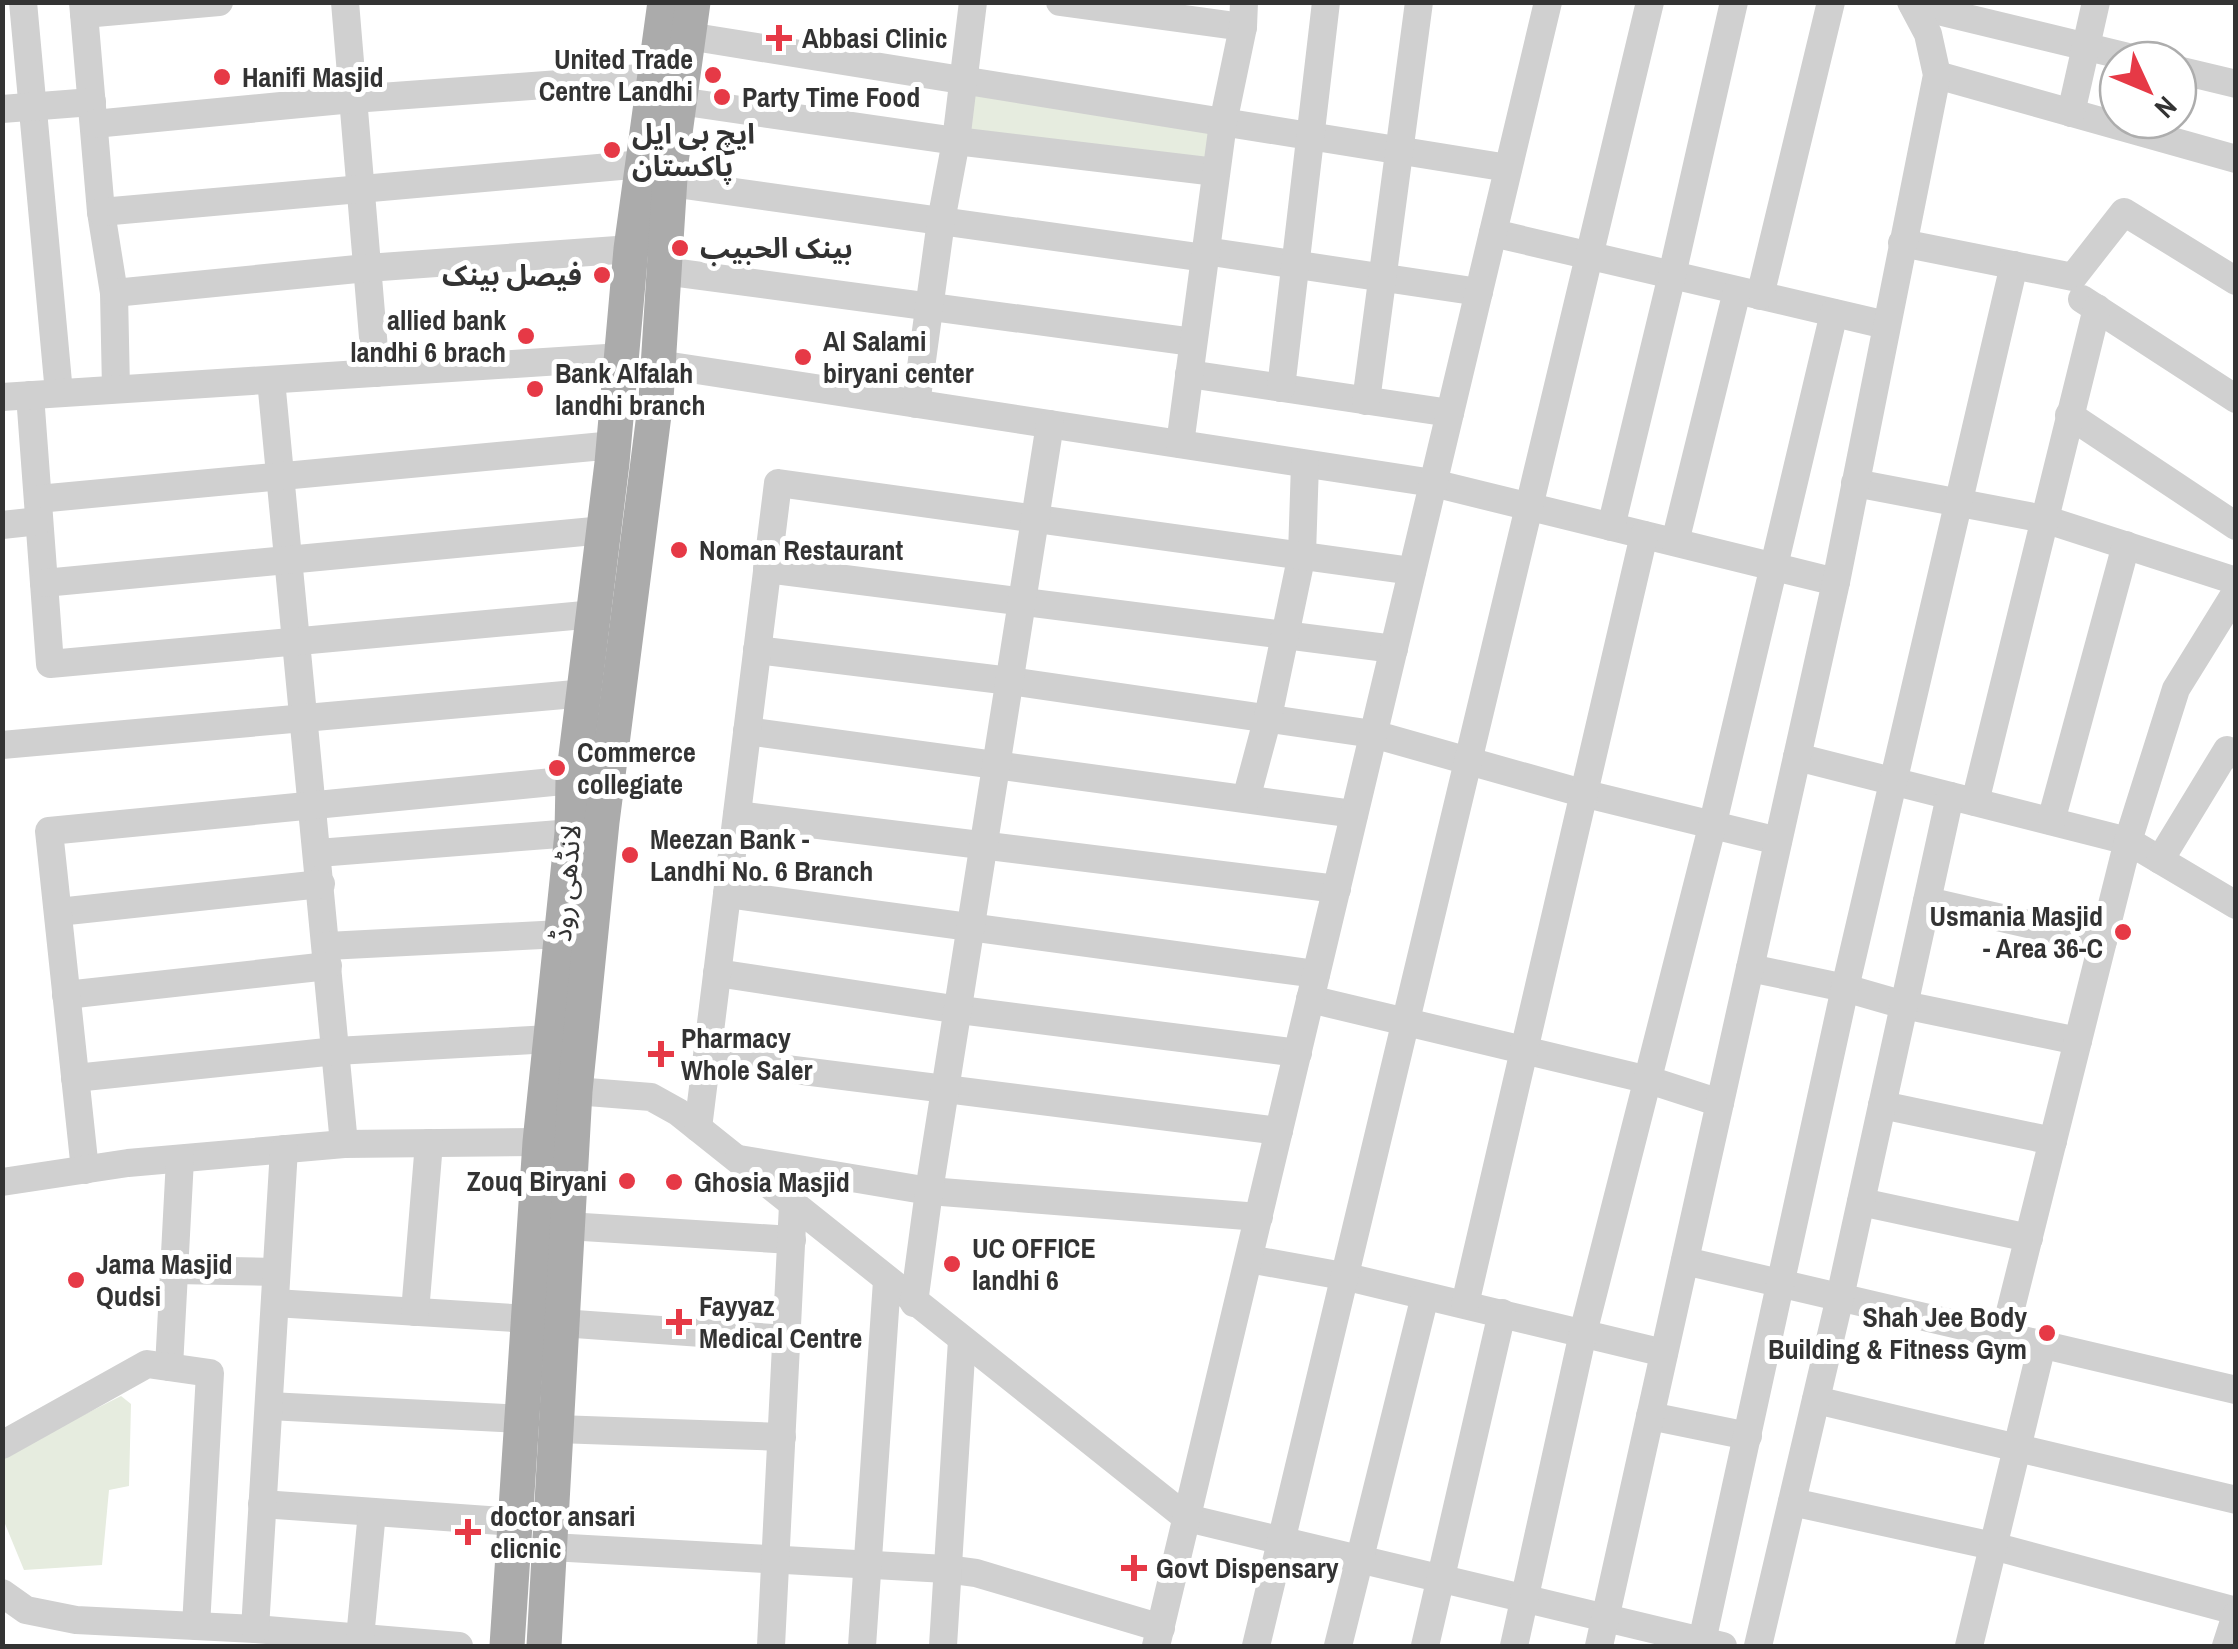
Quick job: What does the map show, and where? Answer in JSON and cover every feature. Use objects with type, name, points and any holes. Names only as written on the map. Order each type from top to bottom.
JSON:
[{"type":"main road","name":"لانڈھی روڈ","points":[[544,1646],[556,1429],[545,1321],[540,1142],[631,249],[656,174],[667,89],[664,2]]},
{"type":"main road","name":"لانڈھی روڈ","points":[[667,89],[691,20]]},
{"type":"main road","name":"لانڈھی روڈ","points":[[506,1646],[522,1419],[567,1226],[602,822],[658,366],[664,271],[656,174]]},
{"type":"main road","points":[[618,396],[658,366],[622,347]]},
{"type":"street","points":[[22,2],[60,393]]},
{"type":"street","points":[[116,389],[114,293],[101,212],[84,8],[219,2]]},
{"type":"street","points":[[345,2],[376,373]]},
{"type":"street","points":[[916,404],[956,142],[972,2]]},
{"type":"street","points":[[1060,2],[1244,14],[1223,123],[1180,444]]},
{"type":"street","points":[[1281,388],[1326,2]]},
{"type":"street","points":[[1366,401],[1418,2]]},
{"type":"street","points":[[551,1547],[946,1568],[976,1573],[1158,1637],[1548,2]]},
{"type":"street","points":[[1256,1646],[1528,508],[1592,257],[1650,2]]},
{"type":"street","points":[[1611,527],[1734,2]]},
{"type":"street","points":[[1675,542],[1832,2]]},
{"type":"street","points":[[2071,112],[2096,2]]},
{"type":"street","points":[[1912,4],[2098,50]]},
{"type":"street","points":[[1599,1646],[1836,582],[1937,75],[1928,34],[1912,4]]},
{"type":"street","points":[[691,20],[962,82],[1508,168]]},
{"type":"street","points":[[1937,75],[2236,159]]},
{"type":"street","points":[[2198,75],[2236,84]]},
{"type":"street","points":[[2,110],[34,106],[93,113],[353,99],[667,89],[956,142],[1216,172]]},
{"type":"street","points":[[101,212],[360,189],[656,174],[941,221],[1294,264],[1479,292]]},
{"type":"street","points":[[2073,277],[2124,212],[2236,281]]},
{"type":"street","points":[[1493,233],[1886,325]]},
{"type":"street","points":[[1902,243],[2073,277]]},
{"type":"street","points":[[114,293],[367,268],[631,249]]},
{"type":"street","points":[[576,1091],[650,1097],[698,1128],[1187,1518],[1708,1645],[1748,1436],[1845,988],[2014,266]]},
{"type":"street","points":[[664,271],[1194,342]]},
{"type":"street","points":[[2073,277],[2077,295],[2236,399]]},
{"type":"street","points":[[1758,1646],[1927,901],[1962,799],[2044,518],[2097,308]]},
{"type":"street","points":[[1514,1646],[1582,1333],[1712,827],[1834,313]]},
{"type":"street","points":[[595,614],[50,664],[39,510],[16,396],[376,373],[622,347]]},
{"type":"street","points":[[658,366],[1433,484],[1836,582]]},
{"type":"street","points":[[1189,374],[1450,413]]},
{"type":"street","points":[[271,380],[344,1144]]},
{"type":"street","points":[[2068,415],[2236,526]]},
{"type":"street","points":[[914,1303],[1050,424]]},
{"type":"street","points":[[2,525],[39,510],[280,476],[614,445]]},
{"type":"street","points":[[1246,799],[1268,717],[1302,554],[1305,464]]},
{"type":"street","points":[[698,1128],[778,483],[1412,571]]},
{"type":"street","points":[[1855,483],[2044,518],[2236,581]]},
{"type":"street","points":[[44,583],[604,530]]},
{"type":"street","points":[[1465,1304],[1644,535]]},
{"type":"street","points":[[2052,822],[2126,545]]},
{"type":"street","points":[[767,569],[1394,649]]},
{"type":"street","points":[[2004,1336],[2128,841],[2176,688],[2236,592]]},
{"type":"street","points":[[2211,632],[2236,647]]},
{"type":"street","points":[[757,650],[1010,681],[1374,734],[1582,793],[1778,841]]},
{"type":"street","points":[[2,744],[586,693]]},
{"type":"street","points":[[747,732],[1354,814]]},
{"type":"street","points":[[2160,860],[2227,750],[2236,755]]},
{"type":"street","points":[[1797,757],[2128,841],[2236,905]]},
{"type":"street","points":[[85,1170],[49,831],[574,780]]},
{"type":"street","points":[[737,816],[1337,889]]},
{"type":"street","points":[[318,853],[572,833]]},
{"type":"street","points":[[58,912],[321,884]]},
{"type":"street","points":[[727,894],[971,928],[1313,987],[1406,1020],[1524,1053],[1649,1080],[1720,1103]]},
{"type":"street","points":[[1927,901],[2103,941]]},
{"type":"street","points":[[66,995],[328,956],[561,934]]},
{"type":"street","points":[[1750,968],[2078,1041]]},
{"type":"street","points":[[717,973],[960,1010],[1298,1053]]},
{"type":"street","points":[[75,1078],[336,1051],[550,1039]]},
{"type":"street","points":[[707,1059],[1279,1131]]},
{"type":"street","points":[[1882,1106],[2053,1141]]},
{"type":"street","points":[[2,1182],[180,1159],[344,1144],[540,1142]]},
{"type":"street","points":[[415,1312],[430,1143]]},
{"type":"street","points":[[255,1630],[284,1149]]},
{"type":"street","points":[[735,1158],[929,1191],[1259,1216]]},
{"type":"street","points":[[169,1367],[180,1159]]},
{"type":"street","points":[[1860,1202],[2029,1238]]},
{"type":"street","points":[[771,1646],[793,1205]]},
{"type":"street","points":[[567,1226],[792,1240]]},
{"type":"street","points":[[1248,1259],[1343,1276],[1664,1353]]},
{"type":"street","points":[[1684,1261],[2236,1390]]},
{"type":"street","points":[[174,1270],[276,1272]]},
{"type":"street","points":[[862,1646],[887,1281]]},
{"type":"street","points":[[1338,1646],[1425,1296]]},
{"type":"street","points":[[274,1304],[786,1339]]},
{"type":"street","points":[[1425,1646],[1502,1313]]},
{"type":"street","points":[[943,1646],[962,1340]]},
{"type":"street","points":[[1969,1646],[2042,1345]]},
{"type":"street","points":[[2,1444],[147,1364],[210,1374],[196,1626]]},
{"type":"street","points":[[1816,1400],[2236,1500]]},
{"type":"street","points":[[268,1406],[522,1419]]},
{"type":"street","points":[[1650,1416],[1748,1436]]},
{"type":"street","points":[[556,1429],[782,1437]]},
{"type":"street","points":[[1792,1502],[1993,1546],[2236,1613],[2226,1646]]},
{"type":"street","points":[[262,1504],[515,1522]]},
{"type":"street","points":[[360,1638],[372,1512]]},
{"type":"street","points":[[2,1593],[26,1610],[76,1620],[459,1646]]},
{"type":"shaded area","points":[[961,83],[1223,123],[1216,172],[956,141]]},
{"type":"shaded area","points":[[121,1396],[131,1404],[129,1486],[109,1490],[102,1565],[24,1570],[3,1519],[2,1456]]},
{"type":"place","name":"Abbasi Clinic","points":[[779,38]]},
{"type":"place","name":"United Trade Centre Landhi","points":[[713,75]]},
{"type":"place","name":"Hanifi Masjid","points":[[222,77]]},
{"type":"place","name":"Party Time Food","points":[[722,97]]},
{"type":"place","name":"ایچ بی ایل پاکستان","points":[[612,150]]},
{"type":"place","name":"بينک الحبيب","points":[[680,248]]},
{"type":"place","name":"فیصل بینک","points":[[602,275]]},
{"type":"place","name":"allied bank landhi 6 brach","points":[[526,336]]},
{"type":"place","name":"Al Salami biryani center","points":[[803,357]]},
{"type":"place","name":"Bank Alfalah landhi branch","points":[[535,389]]},
{"type":"place","name":"Noman Restaurant","points":[[679,550]]},
{"type":"place","name":"Commerce collegiate","points":[[557,768]]},
{"type":"place","name":"Meezan Bank - Landhi No. 6 Branch","points":[[630,855]]},
{"type":"place","name":"Usmania Masjid - Area 36-C","points":[[2123,932]]},
{"type":"place","name":"Pharmacy Whole Saler","points":[[661,1054]]},
{"type":"place","name":"Zouq Biryani","points":[[627,1181]]},
{"type":"place","name":"Ghosia Masjid","points":[[674,1182]]},
{"type":"place","name":"UC OFFICE landhi 6","points":[[952,1264]]},
{"type":"place","name":"Jama Masjid Qudsi","points":[[76,1280]]},
{"type":"place","name":"Fayyaz Medical Centre","points":[[679,1322]]},
{"type":"place","name":"Shah Jee Body Building & Fitness Gym","points":[[2047,1333]]},
{"type":"place","name":"doctor ansari clicnic","points":[[468,1532]]},
{"type":"place","name":"Govt Dispensary","points":[[1134,1568]]}]
